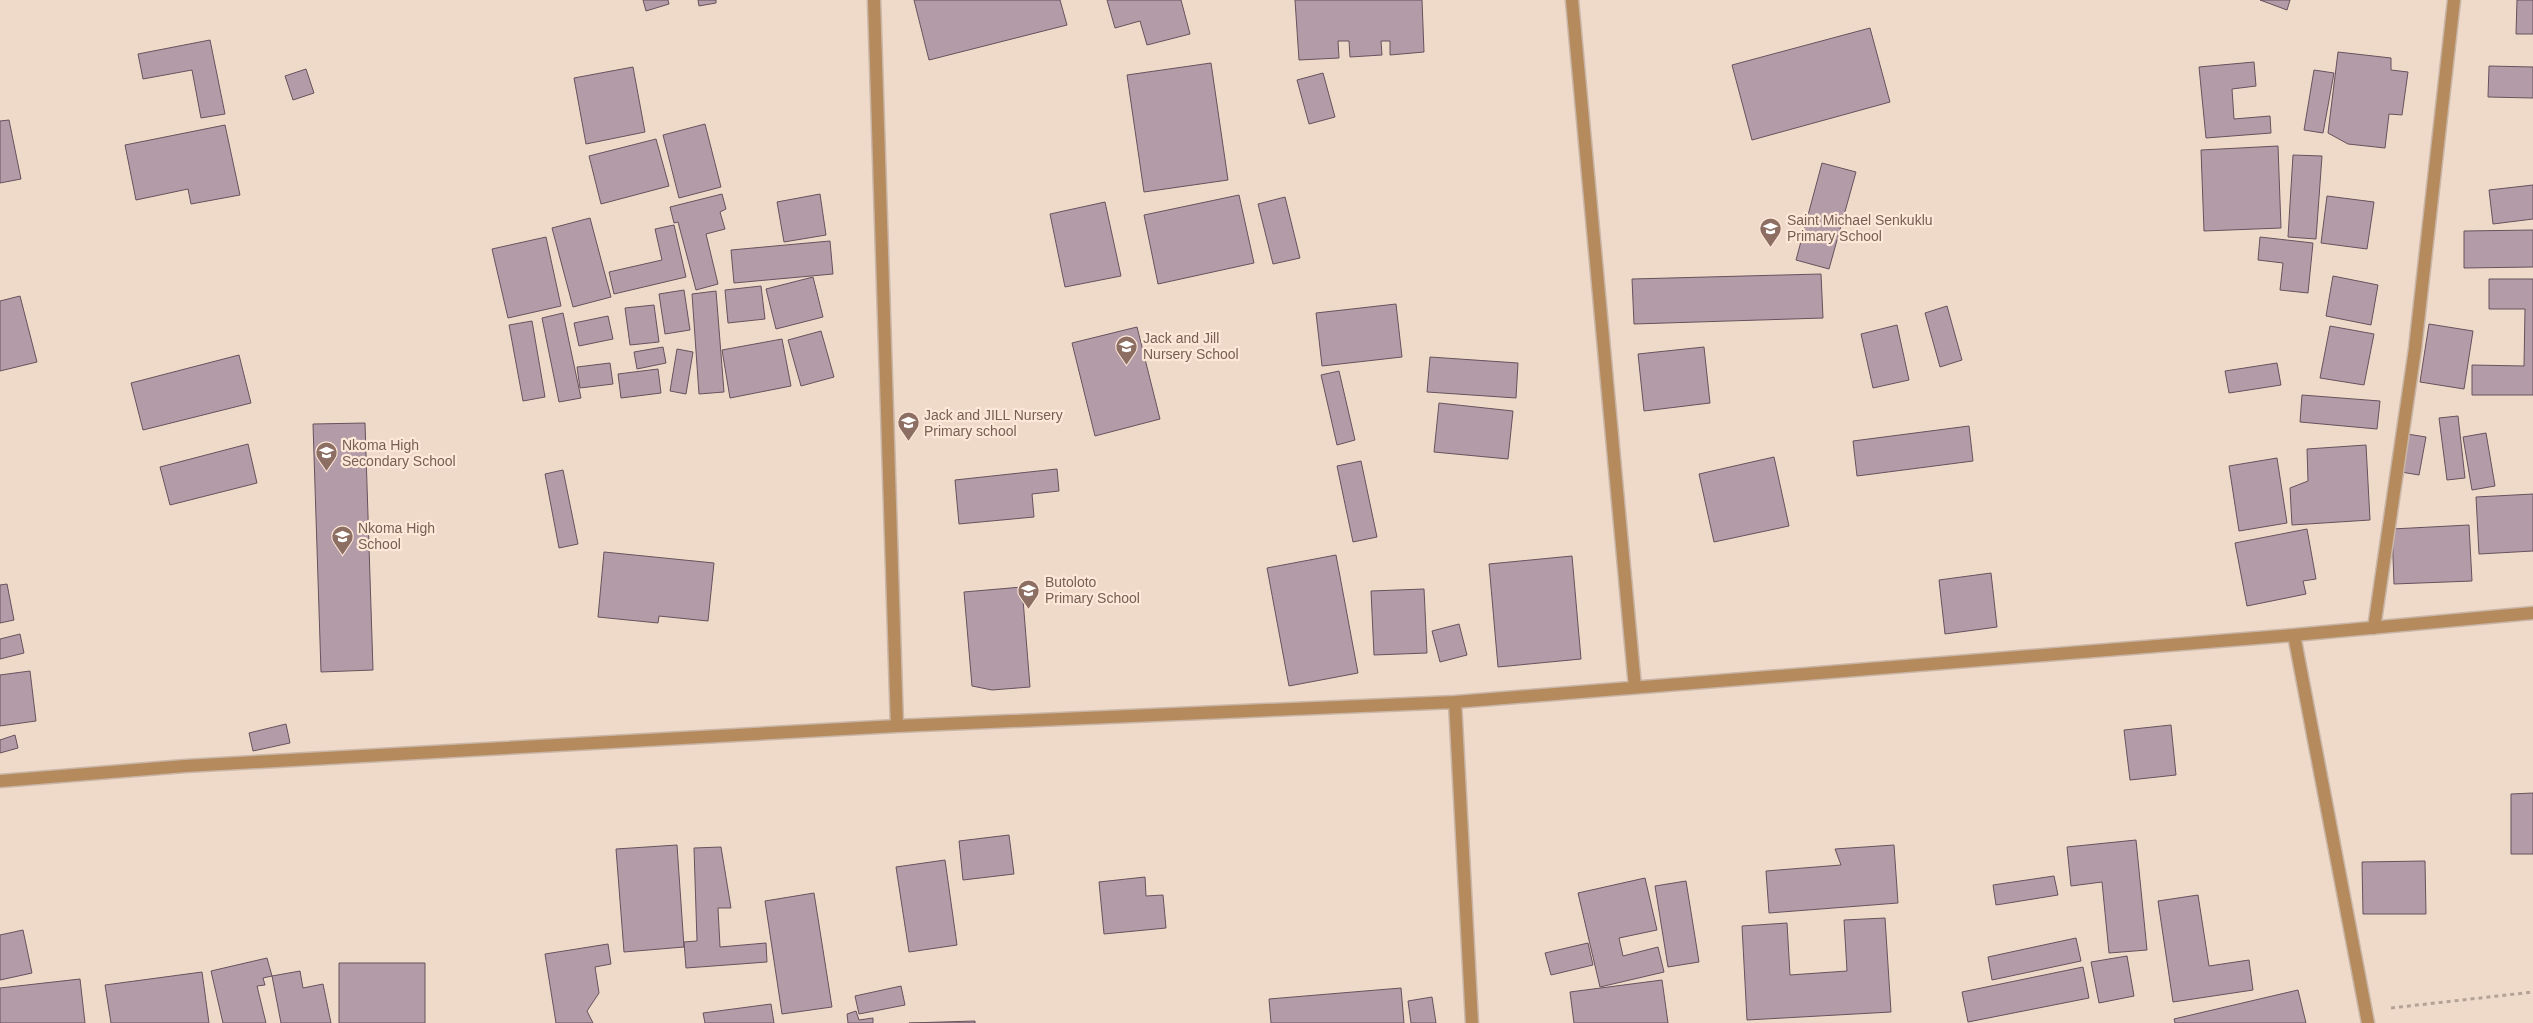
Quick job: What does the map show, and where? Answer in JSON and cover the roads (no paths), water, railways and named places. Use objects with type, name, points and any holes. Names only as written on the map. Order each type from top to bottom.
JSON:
[{"type":"street","points":[[874,0],[896,726]]},
{"type":"street","points":[[1572,0],[1635,687]]},
{"type":"street","points":[[2374,628],[2415,349],[2454,0]]},
{"type":"street","points":[[0,781],[185,766],[896,726],[1454,702],[2294,635],[2533,613]]},
{"type":"street","points":[[2294,635],[2367,1017]]},
{"type":"street","points":[[1454,702],[1472,1023]]},
{"type":"place","name":"Saint Michael Senkuklu Primary School","points":[[1771,247]]},
{"type":"place","name":"Jack and Jill Nursery School","points":[[1127,365]]},
{"type":"place","name":"Jack and JILL Nursery Primary school","points":[[908,442]]},
{"type":"place","name":"Nkoma High Secondary School","points":[[326,472]]},
{"type":"place","name":"Nkoma High School","points":[[342,555]]},
{"type":"place","name":"Butoloto Primary School","points":[[1029,609]]}]
